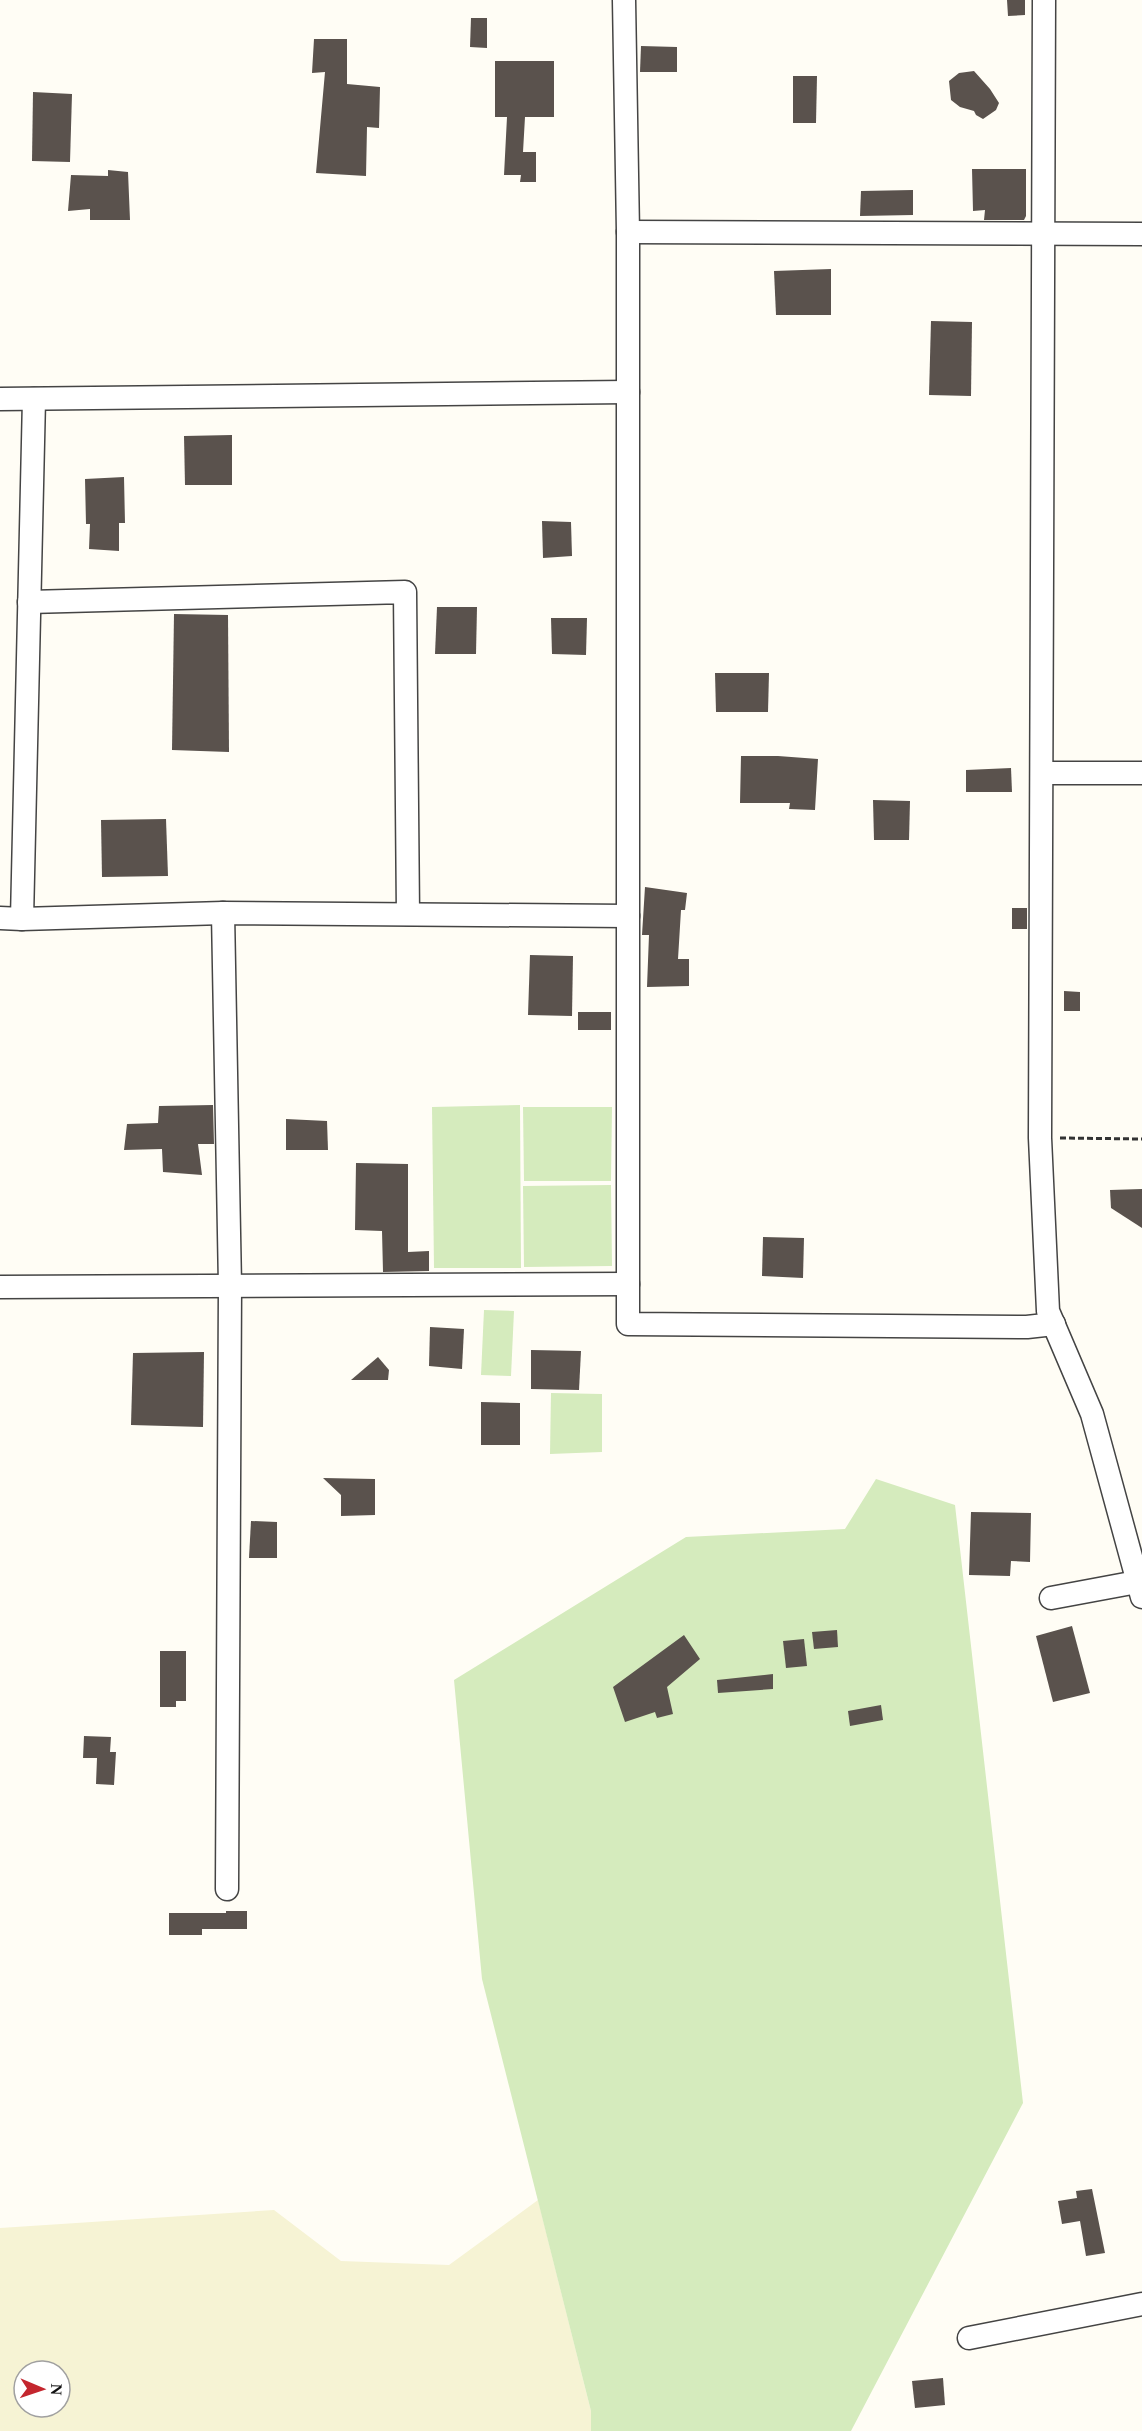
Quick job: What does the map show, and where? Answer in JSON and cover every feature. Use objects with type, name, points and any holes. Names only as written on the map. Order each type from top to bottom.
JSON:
[{"type":"street","points":[[624,0],[628,232],[628,1324],[1027,1327],[1054,1324]]},
{"type":"street","points":[[1044,0],[1041,1138],[1048,1311],[1092,1414],[1141,1587],[1051,1598]]},
{"type":"street","points":[[628,232],[1142,234]]},
{"type":"street","points":[[0,399],[628,392]]},
{"type":"street","points":[[34,399],[30,602],[11,918],[223,914],[628,916]]},
{"type":"street","points":[[30,602],[405,592],[408,914]]},
{"type":"street","points":[[1043,773],[1142,773]]},
{"type":"street","points":[[223,914],[230,1286],[227,1889]]},
{"type":"street","points":[[0,1287],[628,1284]]},
{"type":"street","points":[[969,2338],[1142,2304]]},
{"type":"path","points":[[1041,1138],[1142,1139]]},
{"type":"shaded area","points":[[538,2200],[591,2411],[591,2431],[0,2431],[0,2228],[274,2210],[341,2261],[449,2265]]},
{"type":"green space","points":[[520,1105],[521,1268],[434,1268],[432,1107]]},
{"type":"green space","points":[[523,1107],[612,1107],[611,1181],[524,1181]]},
{"type":"green space","points":[[611,1185],[612,1266],[524,1267],[523,1186]]},
{"type":"green space","points":[[484,1310],[514,1311],[511,1376],[481,1375]]},
{"type":"green space","points":[[551,1393],[602,1394],[602,1452],[550,1454]]},
{"type":"green space","points":[[876,1479],[955,1505],[1023,2103],[851,2431],[591,2431],[591,2411],[482,1979],[454,1680],[686,1537],[845,1529]]},
{"type":"building","points":[[1007,0],[1025,0],[1025,15],[1008,16]]},
{"type":"building","points":[[471,18],[487,18],[487,48],[470,47]]},
{"type":"building","points":[[314,39],[347,39],[347,84],[380,87],[379,128],[367,127],[366,176],[316,173],[325,72],[312,73]]},
{"type":"building","points":[[641,46],[677,47],[677,72],[640,72]]},
{"type":"building","points":[[495,61],[554,61],[554,117],[525,117],[523,152],[536,152],[536,182],[520,182],[521,175],[504,175],[507,117],[495,117]]},
{"type":"building","points":[[974,71],[999,103],[996,110],[983,119],[974,111],[960,107],[951,100],[949,81],[959,73]]},
{"type":"building","points":[[793,76],[817,76],[816,123],[793,123]]},
{"type":"building","points":[[33,92],[72,94],[70,162],[32,161]]},
{"type":"building","points":[[972,169],[1026,169],[1026,216],[1024,220],[984,220],[985,210],[973,211]]},
{"type":"building","points":[[108,170],[128,172],[130,220],[90,220],[90,209],[68,211],[71,175],[108,176]]},
{"type":"building","points":[[913,190],[913,215],[860,216],[861,191]]},
{"type":"building","points":[[831,269],[831,315],[776,315],[774,271]]},
{"type":"building","points":[[931,321],[972,322],[971,396],[929,395]]},
{"type":"building","points":[[232,435],[232,485],[185,485],[184,436]]},
{"type":"building","points":[[124,477],[125,523],[119,523],[119,551],[89,549],[90,524],[86,524],[85,479]]},
{"type":"building","points":[[542,521],[571,522],[572,556],[543,558]]},
{"type":"building","points":[[437,607],[477,607],[476,654],[435,654]]},
{"type":"building","points":[[174,614],[228,615],[229,752],[172,750]]},
{"type":"building","points":[[551,618],[587,618],[586,655],[552,654]]},
{"type":"building","points":[[715,673],[769,673],[768,712],[716,712]]},
{"type":"building","points":[[741,756],[818,759],[815,810],[789,809],[790,803],[740,803]]},
{"type":"building","points":[[1011,768],[1012,792],[966,792],[966,770]]},
{"type":"building","points":[[873,800],[910,801],[909,840],[874,840]]},
{"type":"building","points":[[166,819],[168,876],[102,877],[101,820]]},
{"type":"building","points":[[645,887],[687,893],[685,910],[681,910],[678,959],[689,959],[689,986],[647,987],[649,935],[642,935]]},
{"type":"building","points":[[1012,908],[1027,908],[1027,929],[1012,929]]},
{"type":"building","points":[[530,955],[573,956],[572,1016],[528,1015]]},
{"type":"building","points":[[1064,991],[1080,992],[1080,1011],[1064,1011]]},
{"type":"building","points":[[578,1012],[611,1012],[611,1030],[578,1030]]},
{"type":"building","points":[[213,1105],[214,1144],[198,1144],[202,1175],[163,1172],[162,1149],[124,1150],[127,1124],[158,1123],[159,1106]]},
{"type":"building","points":[[286,1119],[327,1121],[328,1150],[286,1150]]},
{"type":"building","points":[[356,1163],[408,1164],[408,1252],[429,1251],[429,1271],[383,1272],[382,1231],[355,1230]]},
{"type":"building","points":[[1142,1189],[1142,1228],[1111,1208],[1110,1190]]},
{"type":"building","points":[[763,1237],[804,1238],[803,1278],[762,1276]]},
{"type":"building","points":[[430,1327],[464,1329],[462,1369],[429,1366]]},
{"type":"building","points":[[531,1350],[581,1351],[579,1390],[531,1389]]},
{"type":"building","points":[[204,1352],[203,1427],[131,1425],[133,1353]]},
{"type":"building","points":[[378,1357],[389,1370],[388,1380],[351,1380]]},
{"type":"building","points":[[481,1402],[520,1403],[520,1445],[481,1445]]},
{"type":"building","points":[[323,1478],[375,1479],[375,1515],[341,1516],[341,1495]]},
{"type":"building","points":[[971,1512],[1031,1513],[1030,1562],[1011,1561],[1010,1576],[969,1575]]},
{"type":"building","points":[[251,1521],[277,1522],[277,1558],[249,1558]]},
{"type":"building","points":[[1072,1626],[1090,1693],[1053,1702],[1036,1636]]},
{"type":"building","points":[[837,1630],[838,1647],[814,1649],[812,1632]]},
{"type":"building","points":[[684,1635],[700,1659],[667,1687],[673,1714],[657,1718],[655,1712],[625,1722],[613,1687]]},
{"type":"building","points":[[804,1639],[807,1666],[786,1668],[783,1641]]},
{"type":"building","points":[[160,1651],[186,1651],[186,1701],[176,1701],[176,1707],[160,1707]]},
{"type":"building","points":[[773,1674],[773,1689],[718,1693],[717,1680]]},
{"type":"building","points":[[881,1705],[883,1720],[850,1726],[848,1711]]},
{"type":"building","points":[[84,1736],[111,1737],[110,1752],[116,1752],[114,1785],[96,1784],[97,1758],[83,1758]]},
{"type":"building","points":[[226,1911],[247,1911],[247,1929],[202,1929],[202,1935],[169,1935],[169,1913],[226,1913]]},
{"type":"building","points":[[1092,2189],[1105,2253],[1086,2256],[1080,2221],[1062,2224],[1058,2201],[1077,2198],[1076,2191]]},
{"type":"building","points":[[943,2378],[945,2405],[915,2408],[912,2381]]}]
